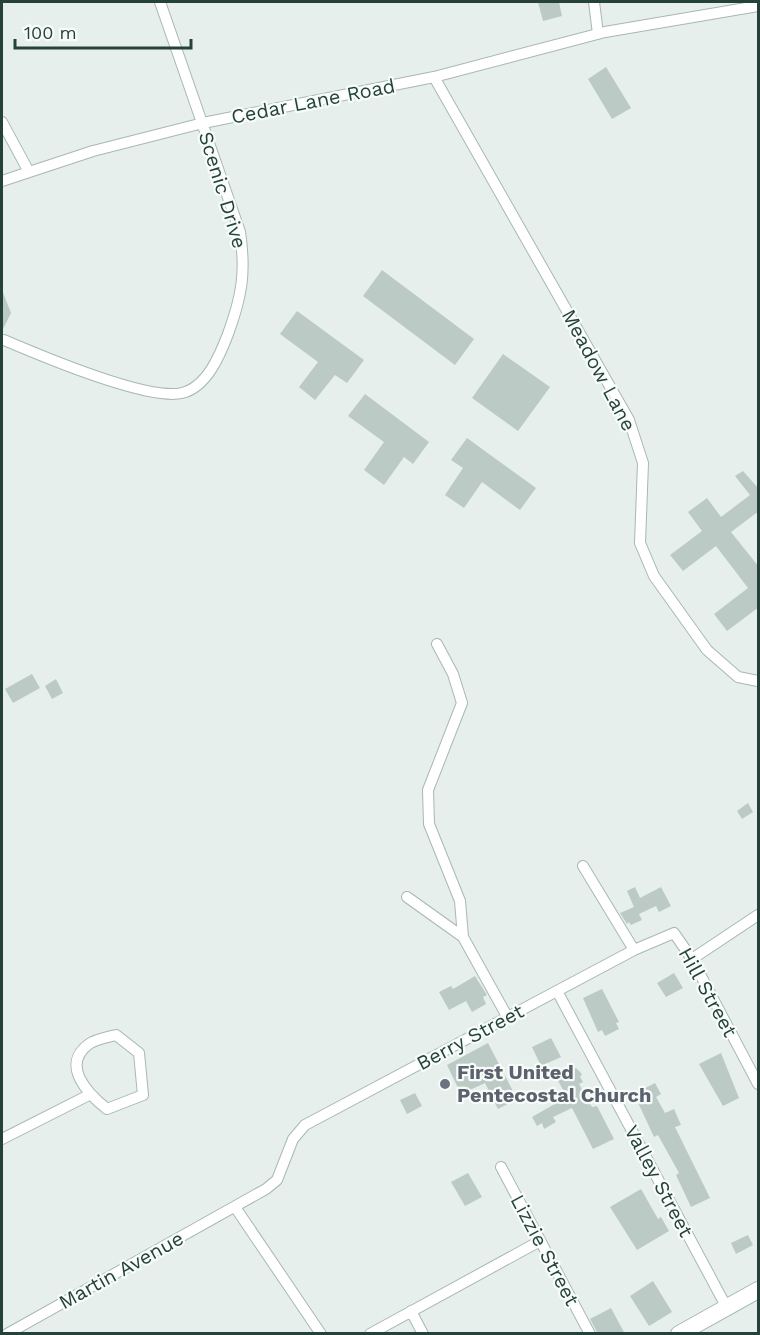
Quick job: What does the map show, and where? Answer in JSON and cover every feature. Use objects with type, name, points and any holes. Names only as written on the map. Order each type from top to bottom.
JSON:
[{"type":"main road","points":[[679,1334],[759,1290]]},
{"type":"street","name":"Scenic Drive","points":[[2,342],[61,364],[154,392],[181,393],[197,385],[219,359],[240,293],[245,264],[240,232],[160,2]]},
{"type":"street","points":[[594,2],[598,34]]},
{"type":"street","name":"Cedar Lane Road","points":[[2,181],[93,151],[203,123],[434,77],[598,34],[759,6]]},
{"type":"street","name":"Meadow Lane","points":[[434,77],[629,420],[643,463],[640,543],[654,576],[707,650],[738,677],[759,681]]},
{"type":"street","points":[[2,122],[29,172]]},
{"type":"street","points":[[437,644],[453,674],[462,703],[460,714],[428,790],[429,824],[460,901],[463,937],[508,1018]]},
{"type":"street","points":[[583,866],[634,950]]},
{"type":"street","points":[[407,897],[463,937]]},
{"type":"street","points":[[692,959],[759,915]]},
{"type":"street","name":"Berry Street","points":[[235,1207],[277,1180],[293,1138],[305,1125],[634,950],[674,933]]},
{"type":"street","name":"Hill Street","points":[[674,933],[692,959],[759,1084]]},
{"type":"street","name":"Valley Street","points":[[557,991],[728,1308]]},
{"type":"street","points":[[116,1035],[139,1053],[143,1095],[107,1109],[89,1095],[76,1068],[78,1056],[90,1043],[116,1035]]},
{"type":"street","points":[[2,1139],[89,1095]]},
{"type":"street","name":"Lizzie Street","points":[[501,1167],[590,1334]]},
{"type":"street","points":[[235,1207],[321,1334]]},
{"type":"street","name":"Martin Avenue","points":[[7,1334],[235,1207]]},
{"type":"street","points":[[370,1334],[540,1241]]},
{"type":"street","points":[[411,1311],[423,1334]]},
{"type":"building","points":[[538,2],[559,2],[562,16],[543,21]]},
{"type":"building","points":[[606,67],[631,108],[612,119],[588,79]]},
{"type":"building","points":[[382,270],[474,339],[455,365],[363,296]]},
{"type":"building","points":[[2,290],[11,313],[2,331]]},
{"type":"building","points":[[297,311],[364,360],[347,383],[335,375],[315,400],[299,387],[318,362],[280,334]]},
{"type":"building","points":[[503,354],[550,387],[518,431],[472,398]]},
{"type":"building","points":[[365,394],[429,442],[413,464],[404,457],[384,485],[364,470],[384,442],[348,416]]},
{"type":"building","points":[[467,438],[536,488],[520,510],[482,482],[464,508],[445,495],[463,468],[451,460]]},
{"type":"building","points":[[743,471],[759,489],[759,511],[731,532],[759,567],[759,607],[727,631],[714,614],[748,588],[716,546],[683,571],[670,555],[702,531],[688,512],[707,498],[721,517],[750,495],[735,476]]},
{"type":"building","points":[[32,674],[40,688],[13,703],[5,689]]},
{"type":"building","points":[[56,679],[63,693],[52,699],[45,686]]},
{"type":"building","points":[[748,803],[753,812],[742,819],[737,811]]},
{"type":"building","points":[[635,887],[640,898],[661,887],[671,906],[659,912],[656,906],[639,914],[642,920],[631,925],[629,922],[627,924],[620,913],[634,907],[627,891]]},
{"type":"building","points":[[674,973],[683,988],[666,997],[657,983]]},
{"type":"building","points":[[475,976],[487,995],[483,997],[486,1004],[472,1012],[466,1001],[449,1010],[439,992],[451,986],[453,989]]},
{"type":"building","points":[[602,989],[619,1022],[616,1023],[619,1029],[605,1036],[602,1030],[598,1032],[583,998]]},
{"type":"building","points":[[551,1038],[561,1057],[541,1066],[532,1047]]},
{"type":"building","points":[[488,1043],[517,1099],[498,1109],[485,1083],[461,1094],[447,1065]]},
{"type":"building","points":[[721,1053],[739,1098],[723,1106],[699,1064]]},
{"type":"building","points":[[576,1068],[582,1074],[580,1077],[583,1082],[579,1084],[592,1107],[597,1106],[614,1139],[593,1149],[572,1108],[553,1117],[556,1122],[544,1129],[542,1123],[537,1126],[532,1117],[567,1097],[557,1079]]},
{"type":"building","points":[[655,1083],[661,1094],[656,1097],[665,1113],[674,1109],[681,1125],[675,1127],[710,1198],[691,1207],[676,1175],[679,1173],[658,1135],[654,1137],[634,1094]]},
{"type":"building","points":[[415,1093],[422,1106],[407,1114],[400,1100]]},
{"type":"building","points":[[468,1173],[482,1197],[465,1206],[451,1182]]},
{"type":"building","points":[[641,1189],[658,1219],[661,1217],[669,1231],[637,1250],[610,1207]]},
{"type":"building","points":[[748,1235],[753,1245],[736,1254],[731,1243]]},
{"type":"building","points":[[653,1281],[672,1312],[649,1326],[630,1296]]},
{"type":"building","points":[[611,1308],[625,1334],[597,1332],[590,1319]]},
{"type":"place","name":"First United Pentecostal Church","points":[[445,1084]]}]
